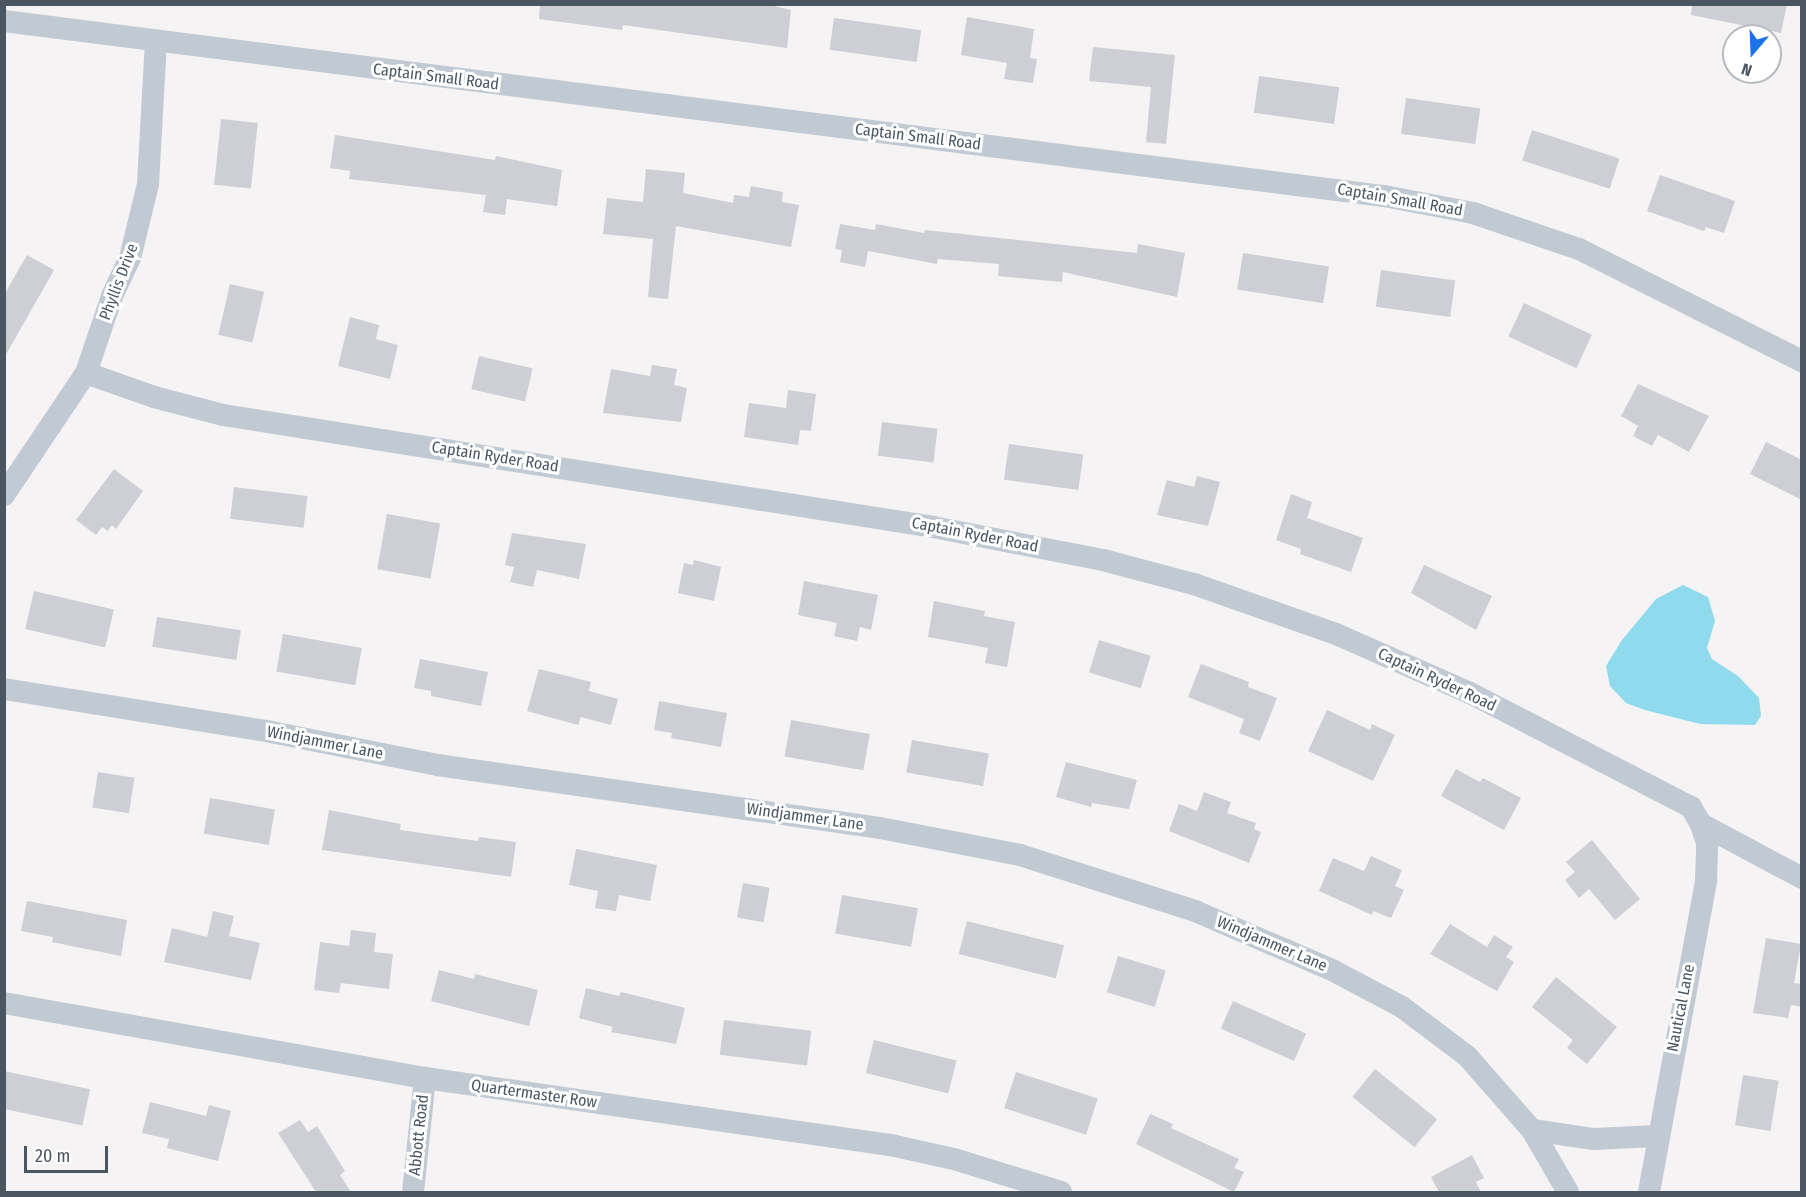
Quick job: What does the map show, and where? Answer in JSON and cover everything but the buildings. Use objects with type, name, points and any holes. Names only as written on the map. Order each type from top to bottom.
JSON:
[{"type":"street","name":"Captain Small Road","points":[[4,21],[156,43],[1244,176],[1473,213],[1579,249],[1802,361]]},
{"type":"street","name":"Phyllis Drive","points":[[4,495],[87,373],[141,223],[148,184],[156,43]]},
{"type":"street","name":"Captain Ryder Road","points":[[87,373],[154,397],[223,415],[933,527],[1103,560],[1194,584],[1336,634],[1470,693],[1691,807],[1701,825],[1802,878]]},
{"type":"street","name":"Windjammer Lane","points":[[4,688],[271,732],[437,765],[880,828],[1020,855],[1195,911],[1334,971],[1392,1002],[1467,1056],[1532,1130],[1568,1192]]},
{"type":"street","name":"Nautical Lane","points":[[1649,1192],[1657,1136],[1706,880],[1707,843],[1701,825]]},
{"type":"street","name":"Quartermaster Row","points":[[4,1003],[424,1078],[895,1146],[954,1159],[1061,1192]]},
{"type":"street","name":"Abbott Road","points":[[413,1192],[424,1078]]},
{"type":"street","points":[[1532,1130],[1594,1139],[1657,1136]]},
{"type":"water","points":[[1683,585],[1708,597],[1715,621],[1707,648],[1712,659],[1738,676],[1759,698],[1761,716],[1755,725],[1700,724],[1645,710],[1626,703],[1610,686],[1606,666],[1622,640],[1656,599]]}]
